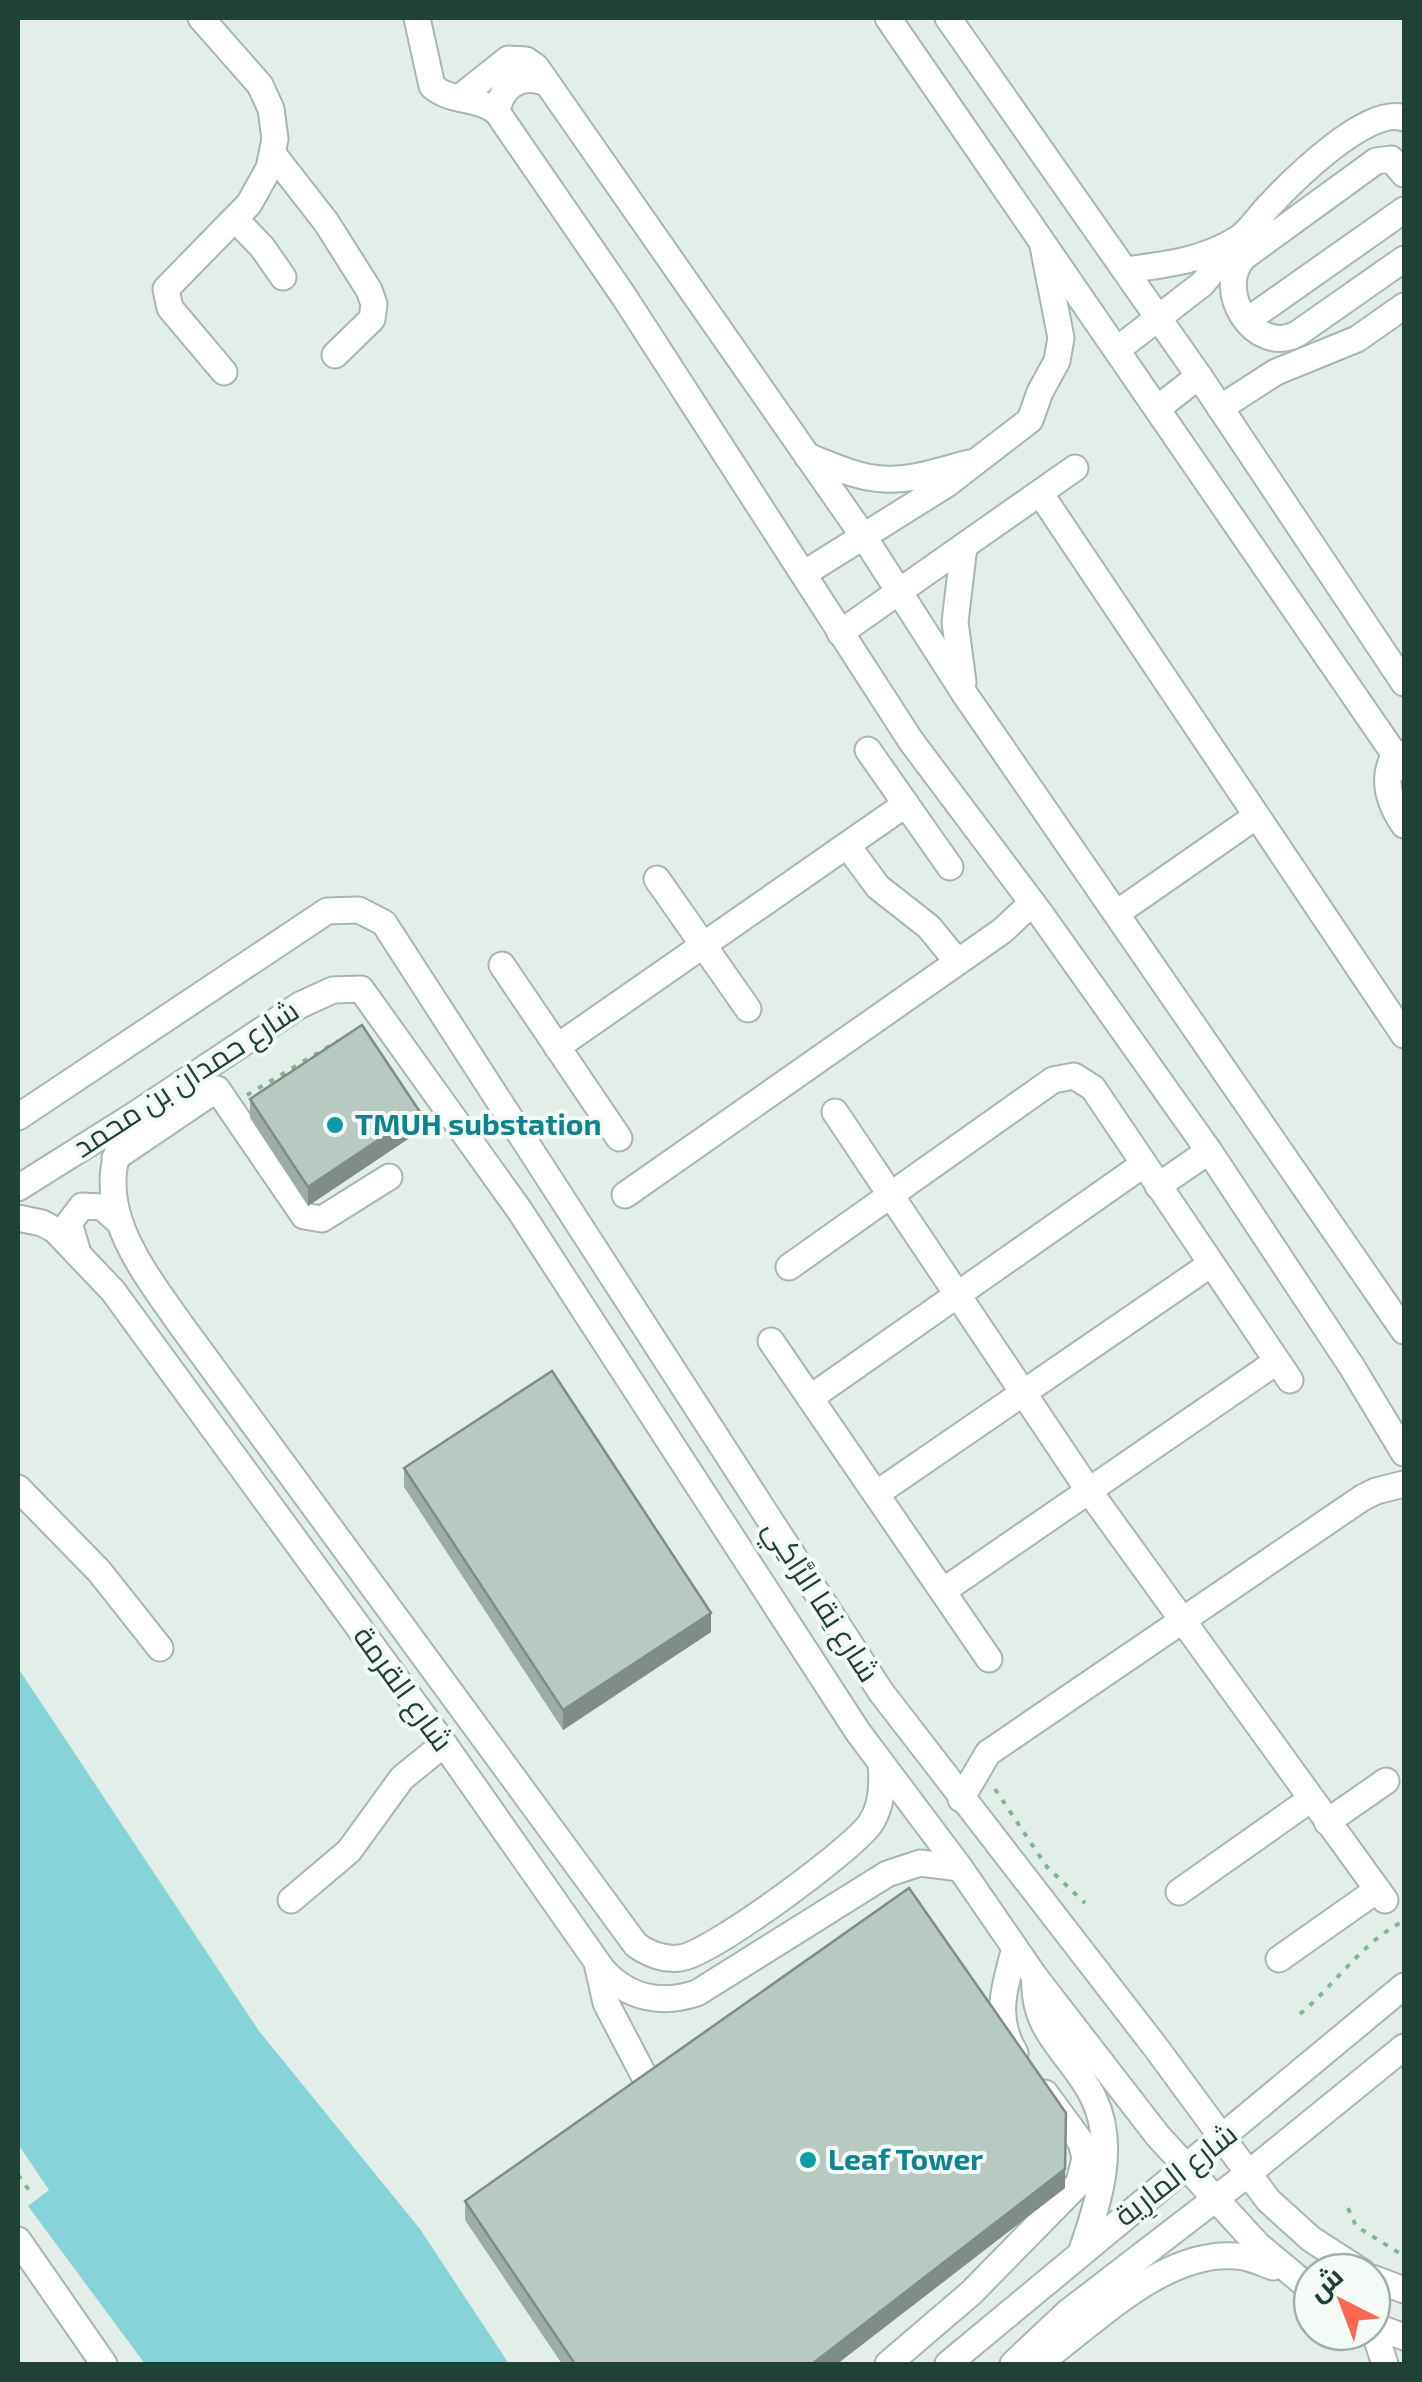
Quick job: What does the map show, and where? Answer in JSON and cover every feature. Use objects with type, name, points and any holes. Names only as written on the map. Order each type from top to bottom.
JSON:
[{"type":"street","points":[[201,18],[266,95],[274,124],[273,154],[260,187],[236,220],[169,283],[165,296],[170,308],[224,372]]},
{"type":"street","points":[[417,18],[432,86],[444,96],[479,101],[497,112],[806,573],[911,741],[1209,1151],[1352,1367],[1404,1454]]},
{"type":"street","points":[[888,18],[1401,759],[1390,763],[1388,788],[1404,825]]},
{"type":"street","points":[[948,18],[1199,376],[1404,683]]},
{"type":"street","points":[[459,98],[502,61],[514,58],[531,62],[864,537],[966,696],[1404,1331]]},
{"type":"street","points":[[497,112],[504,92],[512,84],[534,79],[544,82]]},
{"type":"street","points":[[1118,349],[1216,270],[1266,208],[1316,161],[1369,123],[1388,115],[1404,118]]},
{"type":"street","points":[[273,154],[326,222],[372,296],[372,318],[335,355]]},
{"type":"street","points":[[1404,174],[1391,159],[1381,158],[1244,257],[1234,271],[1233,297],[1264,336],[1281,340],[1297,334],[1404,259]]},
{"type":"street","points":[[1266,208],[1300,217]]},
{"type":"street","points":[[1248,320],[1404,210]]},
{"type":"street","points":[[236,220],[283,277]]},
{"type":"street","points":[[1126,270],[1176,263],[1216,251],[1240,238]]},
{"type":"street","points":[[806,573],[979,460],[1030,420],[1057,361],[1061,338],[1042,239]]},
{"type":"street","points":[[1220,408],[1276,372],[1357,339],[1404,306]]},
{"type":"street","points":[[1322,316],[1322,354]]},
{"type":"street","points":[[1158,408],[1199,376]]},
{"type":"street","points":[[806,456],[885,480],[979,460]]},
{"type":"street","points":[[840,633],[1075,468]]},
{"type":"street","points":[[1040,493],[1404,1034]]},
{"type":"street","points":[[964,546],[956,622],[966,696]]},
{"type":"street","points":[[868,750],[950,867]]},
{"type":"street","points":[[557,1047],[906,804]]},
{"type":"street","points":[[1116,913],[1255,817]]},
{"type":"street","points":[[847,846],[878,887],[929,927],[956,960]]},
{"type":"street","points":[[656,879],[748,1008]]},
{"type":"street","points":[[625,1195],[956,960],[1002,931],[1023,925],[1036,908]]},
{"type":"street","name":"شارع حمدان بن محمد","points":[[18,1117],[328,912]]},
{"type":"street","name":"شارع نِقا الرَّاكِي","points":[[328,912],[368,912],[390,930],[881,1692],[1281,2215],[1330,2252]]},
{"type":"street","points":[[502,965],[618,1138]]},
{"type":"street","name":"شارع حمدان بن محمد","points":[[18,1188],[300,1005],[333,990],[361,990]]},
{"type":"street","name":"شارع نِقا الرَّاكِي","points":[[361,990],[520,1210],[881,1764],[1036,1977],[1185,2167],[1292,2276]]},
{"type":"street","points":[[790,1267],[1053,1080],[1067,1075],[1081,1078],[1093,1088],[1283,1371],[1089,1491],[943,1591]]},
{"type":"street","points":[[115,1158],[223,1098],[304,1216],[322,1219],[390,1177]]},
{"type":"street","points":[[835,1112],[1089,1491],[1381,1895],[1279,1959]]},
{"type":"street","name":"شارع القرمة","points":[[136,1114],[115,1158],[112,1184],[117,1220],[146,1274],[628,1937],[657,1956],[692,1956],[799,1886],[872,1822],[881,1798],[881,1764]]},
{"type":"street","points":[[810,1398],[957,1295],[1151,1175],[1209,1151]]},
{"type":"street","points":[[77,1250],[69,1222],[82,1206],[102,1206],[117,1220]]},
{"type":"street","name":"شارع القرمة","points":[[18,1218],[42,1224],[77,1250],[131,1314],[610,1978],[630,1993],[669,1999],[696,1993],[758,1966],[838,1904],[903,1867],[931,1863],[960,1868]]},
{"type":"street","points":[[876,1494],[1211,1264]]},
{"type":"street","points":[[771,1342],[989,1658]]},
{"type":"street","points":[[961,1799],[971,1787],[978,1764],[988,1753],[1362,1498],[1404,1484]]},
{"type":"street","points":[[18,1488],[99,1571],[160,1648]]},
{"type":"street","points":[[291,1900],[349,1850],[402,1778],[444,1744]]},
{"type":"street","points":[[1328,1822],[1386,1781]]},
{"type":"street","points":[[1179,1892],[1311,1799]]},
{"type":"street","points":[[799,1886],[820,1877],[832,1881],[840,1892],[838,1904]]},
{"type":"street","points":[[888,2364],[971,2293],[1074,2190],[1083,2175],[1085,2158],[1078,2136],[1014,2052],[1004,2029],[1002,1997],[1015,1948]]},
{"type":"street","points":[[596,1958],[606,2003],[651,2089]]},
{"type":"street","points":[[1036,1977],[1034,1998],[1044,2026],[1089,2090],[1100,2116],[1103,2175],[1082,2250]]},
{"type":"street","name":"شارع المارِية","points":[[948,2364],[1404,1986]]},
{"type":"street","name":"شارع المارِية","points":[[1014,2364],[1067,2313],[1404,2047]]},
{"type":"street","points":[[18,2240],[104,2364]]},
{"type":"street","points":[[1032,2364],[1047,2357],[1159,2273],[1207,2259],[1238,2256],[1283,2269]]},
{"type":"path","points":[[223,1098],[350,1033]]},
{"type":"path","points":[[978,1764],[1048,1866],[1085,1903]]},
{"type":"path","points":[[1300,2014],[1329,1990],[1337,1975],[1404,1921]]},
{"type":"path","points":[[18,2175],[30,2193]]},
{"type":"path","points":[[1348,2208],[1356,2226],[1404,2256]]},
{"type":"water","points":[[18,1668],[259,2031],[420,2229],[509,2364],[145,2364],[28,2206],[49,2190],[18,2144]]},
{"type":"building","name":"TMUH substation","points":[[362,1025],[420,1112],[308,1187],[250,1099]]},
{"type":"building","points":[[552,1371],[711,1613],[563,1710],[404,1468]]},
{"type":"building","name":"Leaf Tower","points":[[909,1888],[1066,2113],[1065,2169],[812,2364],[575,2364],[465,2201]]},
{"type":"place","name":"TMUH substation","points":[[335,1125]]},
{"type":"place","name":"Leaf Tower","points":[[808,2160]]}]
